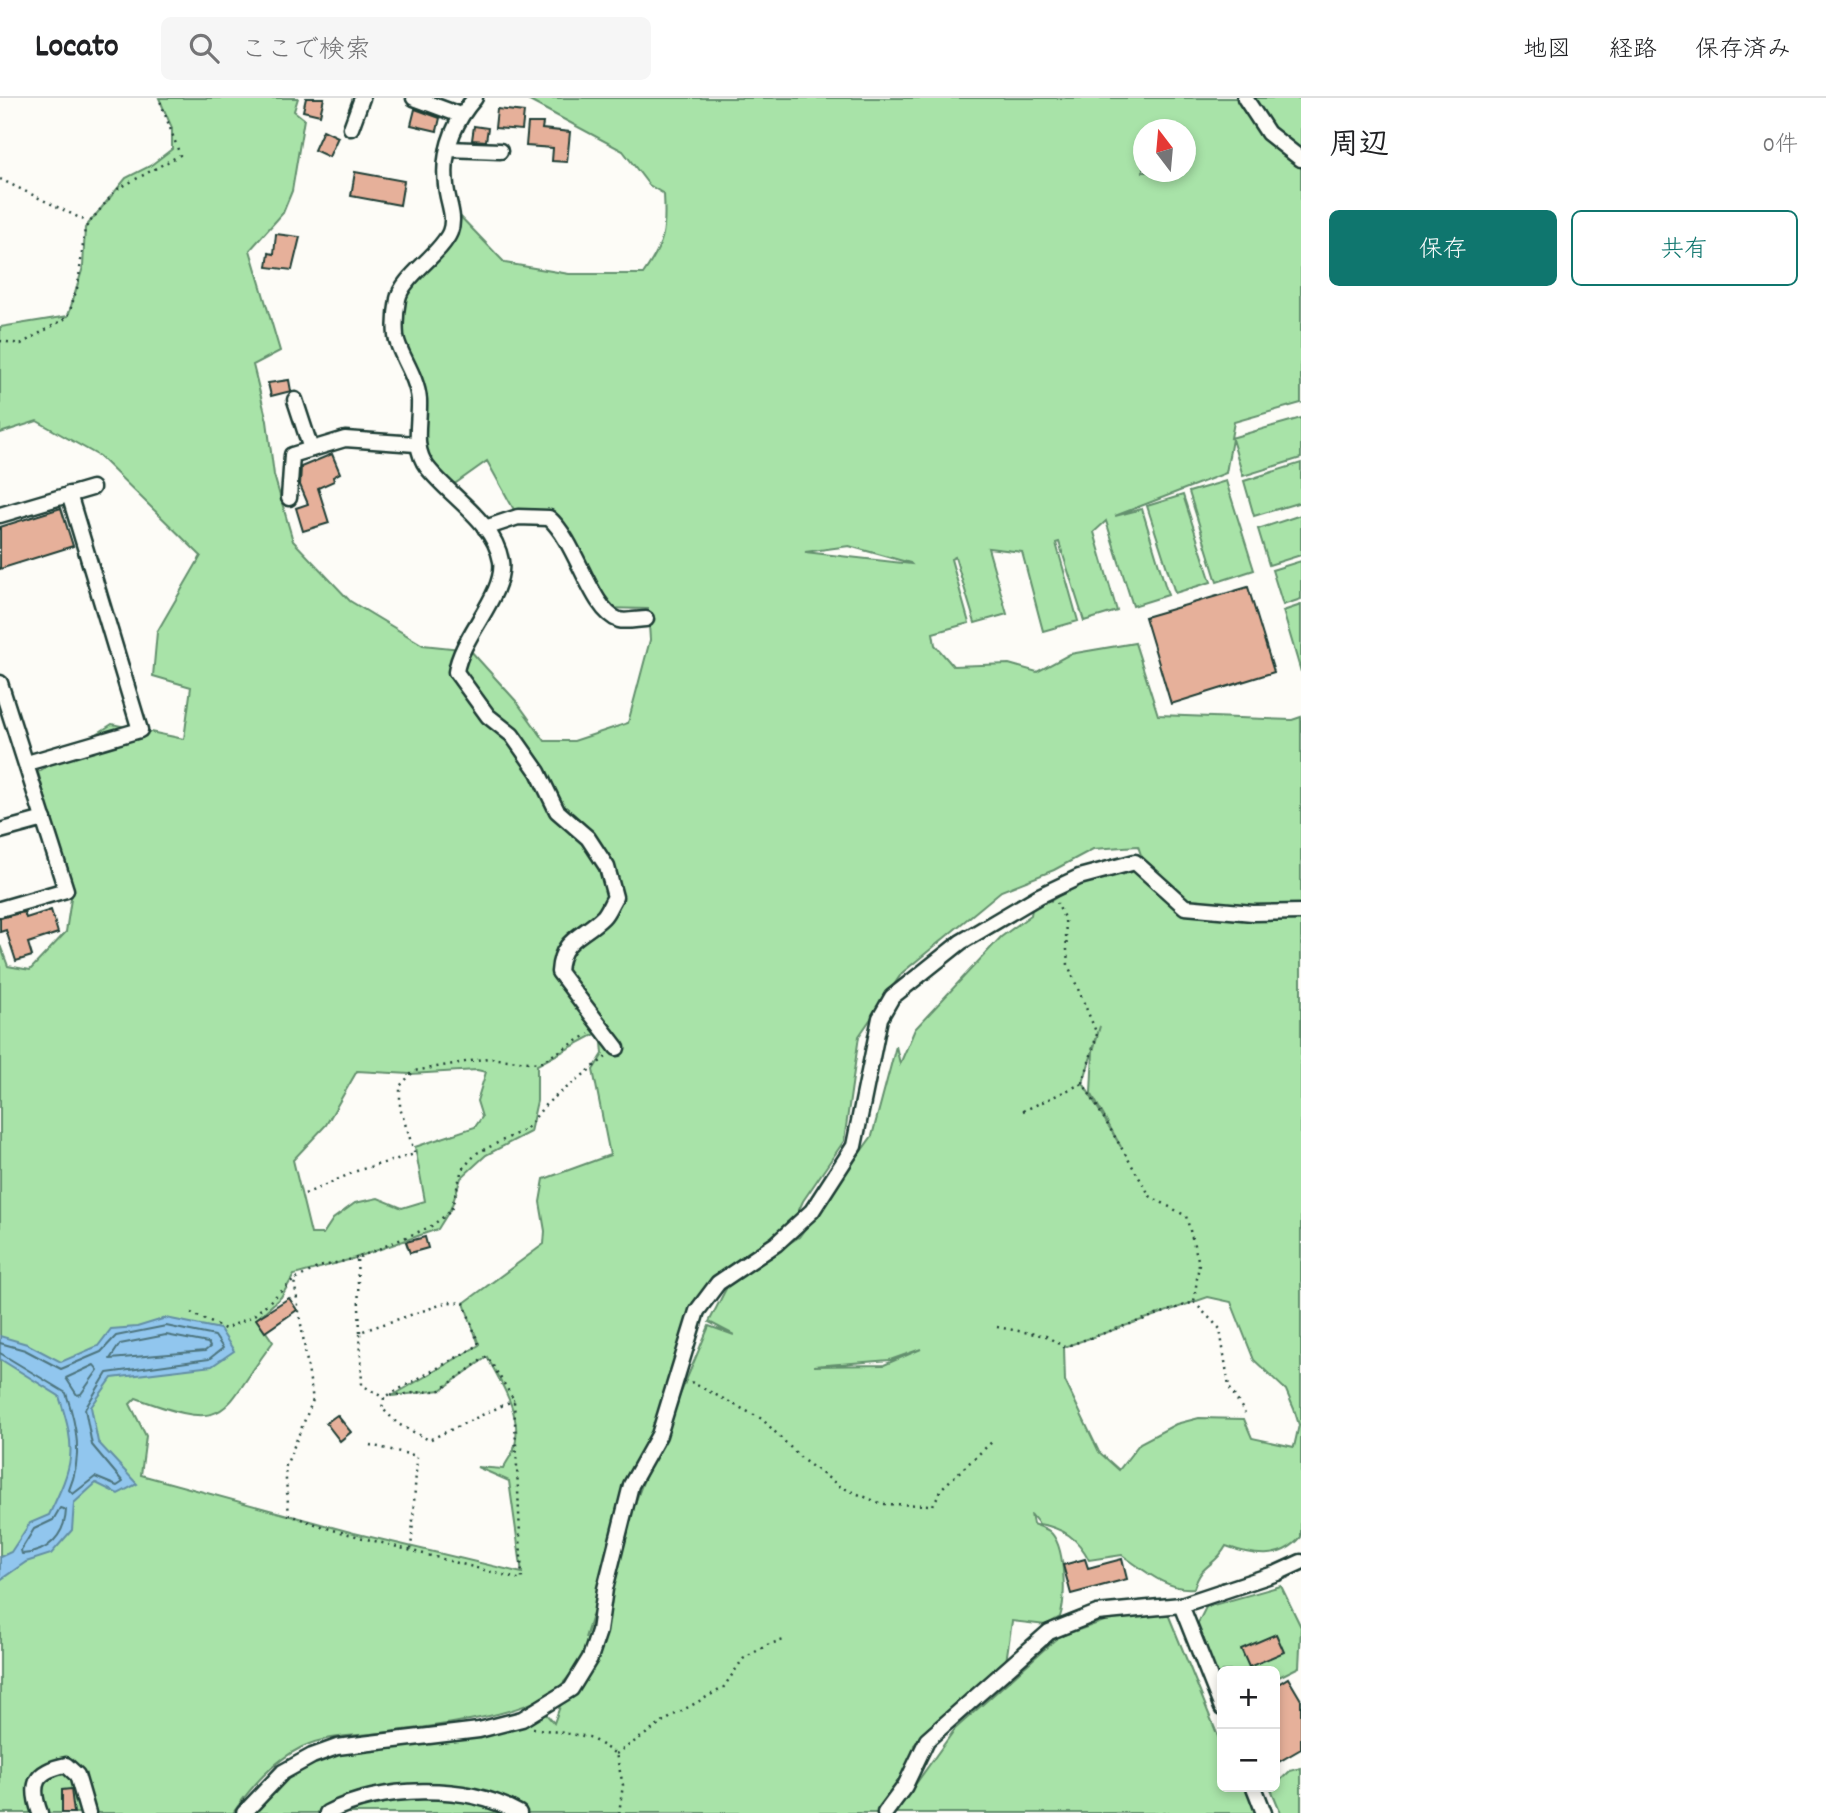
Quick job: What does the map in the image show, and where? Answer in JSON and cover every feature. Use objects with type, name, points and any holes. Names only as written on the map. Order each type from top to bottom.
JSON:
[{"type":"street","points":[[351,128],[362,98]]},
{"type":"street","points":[[414,98],[460,115]]},
{"type":"street","points":[[475,98],[460,115],[448,149],[446,185],[453,215],[450,233],[399,296],[396,338],[412,369],[420,424],[416,444],[425,465],[492,536],[501,562],[501,579],[459,654],[456,672],[488,716],[512,735],[538,772],[556,811],[588,838],[607,867],[615,897],[603,916],[573,938],[559,958],[559,972],[617,1048]]},
{"type":"street","points":[[1245,98],[1268,132],[1301,159]]},
{"type":"street","points":[[448,149],[500,151]]},
{"type":"street","points":[[295,400],[311,449]]},
{"type":"street","points":[[289,498],[292,455],[345,439],[416,444]]},
{"type":"street","points":[[0,515],[92,488]]},
{"type":"street","points":[[27,763],[140,730],[69,495]]},
{"type":"street","points":[[485,528],[518,517],[549,518],[564,531],[601,608],[620,620],[646,619]]},
{"type":"street","points":[[0,683],[66,890],[0,909]]},
{"type":"street","points":[[0,831],[44,819]]},
{"type":"street","points":[[244,1813],[283,1772],[337,1747],[479,1730],[510,1722],[538,1710],[571,1689],[590,1658],[599,1631],[605,1589],[631,1485],[659,1435],[679,1375],[692,1322],[718,1283],[776,1244],[811,1211],[854,1146],[880,1018],[892,997],[961,942],[1052,890],[1079,877],[1135,862],[1185,907],[1266,914],[1301,912]]},
{"type":"street","points":[[885,1813],[905,1786],[927,1740],[1049,1632],[1097,1613],[1181,1605],[1277,1573],[1301,1562]]},
{"type":"street","points":[[1181,1605],[1217,1695]]},
{"type":"street","points":[[40,1813],[35,1791],[37,1778],[46,1769],[66,1765],[78,1775],[88,1813]]},
{"type":"street","points":[[327,1813],[352,1802],[402,1790],[456,1793],[519,1813]]},
{"type":"street","points":[[1256,1792],[1264,1813]]},
{"type":"path","points":[[0,341],[21,344],[68,317],[78,285],[85,228],[116,190],[180,155],[159,98]]},
{"type":"path","points":[[0,179],[90,223]]},
{"type":"path","points":[[1052,890],[1065,920],[1068,965],[1097,1034],[1083,1083],[1150,1196],[1186,1216],[1199,1263],[1194,1302]]},
{"type":"path","points":[[305,1194],[359,1170],[415,1154],[400,1108],[400,1086],[414,1071],[488,1058],[539,1063],[602,1029]]},
{"type":"path","points":[[191,1313],[225,1329],[253,1316],[294,1280],[319,1267],[356,1258],[430,1227],[450,1211],[462,1168],[477,1153],[526,1129],[545,1104],[617,1048]]},
{"type":"path","points":[[1023,1111],[1083,1083]]},
{"type":"path","points":[[356,1258],[362,1385],[384,1398],[382,1408],[398,1424],[429,1440],[514,1400]]},
{"type":"path","points":[[294,1280],[313,1400],[285,1468],[289,1515],[522,1580],[514,1400],[487,1356],[441,1390],[387,1396],[479,1345],[464,1303],[449,1302],[360,1332]]},
{"type":"path","points":[[998,1327],[1046,1336],[1064,1347],[1194,1302]]},
{"type":"path","points":[[1194,1302],[1220,1329],[1229,1387],[1245,1413]]},
{"type":"path","points":[[679,1375],[762,1419],[803,1460],[831,1480],[882,1504],[933,1505],[942,1489],[995,1440]]},
{"type":"path","points":[[370,1445],[417,1456],[411,1551]]},
{"type":"path","points":[[616,1754],[674,1714],[723,1688],[743,1659],[769,1644],[784,1640]]},
{"type":"path","points":[[510,1722],[589,1737],[616,1754],[623,1785],[619,1813]]},
{"type":"green space","points":[[159,98],[298,98],[294,111],[304,119],[292,191],[283,213],[250,250],[280,351],[253,365],[267,421],[274,475],[293,541],[350,601],[423,645],[470,650],[516,701],[545,741],[574,741],[628,723],[650,640],[648,609],[601,608],[573,550],[549,518],[518,517],[487,461],[456,483],[441,482],[425,465],[416,444],[420,424],[412,369],[396,338],[399,296],[450,233],[456,212],[505,263],[569,274],[643,274],[656,254],[663,236],[664,194],[649,185],[623,151],[524,98],[1237,98],[1252,118],[1239,98],[1301,98],[1301,403],[1234,422],[1231,438],[1301,418],[1301,458],[1243,476],[1232,439],[1226,473],[1115,516],[1142,509],[1168,595],[1133,606],[1106,521],[1094,532],[1117,611],[1084,621],[1059,542],[1056,543],[1078,621],[1043,631],[1022,552],[988,548],[1007,614],[975,623],[955,557],[951,559],[969,623],[933,633],[935,645],[953,666],[1009,664],[1037,672],[1070,654],[1135,643],[1158,715],[1292,720],[1301,717],[1301,1537],[1293,1545],[1275,1553],[1256,1554],[1226,1546],[1201,1573],[1194,1588],[1184,1588],[1165,1583],[1122,1555],[1089,1560],[1069,1535],[1039,1524],[1031,1514],[1033,1524],[1049,1531],[1059,1547],[1064,1585],[1060,1617],[1046,1625],[1012,1621],[1006,1662],[937,1721],[914,1745],[910,1764],[879,1813],[244,1813],[287,1770],[326,1752],[376,1741],[510,1722],[513,1727],[545,1713],[554,1723],[572,1673],[556,1690],[536,1701],[494,1715],[311,1743],[272,1767],[233,1813],[0,1813],[0,945],[8,966],[30,970],[66,932],[72,892],[38,772],[112,724],[184,739],[191,687],[153,676],[157,632],[201,556],[99,456],[37,421],[0,433],[0,327],[68,316],[83,267],[85,228],[126,178],[150,166],[172,149],[172,128]],"holes":[[[849,546],[911,564],[805,552]],[[1138,846],[1146,870],[1119,871],[1084,881],[1032,909],[1031,915],[1001,937],[915,1029],[900,1064],[896,1046],[872,1136],[799,1237],[730,1281],[709,1322],[734,1335],[709,1326],[643,1482],[585,1638],[630,1493],[674,1369],[703,1305],[732,1272],[761,1248],[789,1232],[803,1201],[844,1141],[859,1036],[902,973],[1001,891],[1054,870],[1093,849]],[[1100,1026],[1093,1051],[1091,1093],[1121,1147],[1083,1083]],[[601,1031],[603,1054],[593,1070],[610,1155],[544,1179],[540,1202],[545,1231],[544,1244],[464,1303],[479,1345],[392,1396],[441,1390],[487,1357],[510,1401],[516,1437],[513,1451],[503,1469],[477,1467],[509,1481],[522,1573],[354,1533],[141,1475],[146,1436],[130,1404],[136,1398],[191,1414],[208,1415],[221,1410],[273,1342],[257,1319],[281,1297],[294,1275],[352,1259],[438,1229],[451,1208],[461,1178],[486,1155],[530,1132],[537,1101],[537,1065]],[[477,1070],[486,1072],[477,1101],[482,1117],[475,1127],[415,1147],[425,1201],[402,1208],[378,1198],[355,1203],[333,1219],[323,1234],[311,1234],[293,1160],[326,1125],[357,1071],[410,1074]],[[1208,1297],[1231,1302],[1254,1360],[1286,1390],[1299,1425],[1294,1447],[1252,1438],[1244,1419],[1199,1418],[1176,1424],[1140,1443],[1119,1470],[1099,1452],[1065,1381],[1064,1347]],[[921,1349],[884,1365],[814,1366],[890,1360]]]},
{"type":"green space","points":[[1301,463],[1301,502],[1254,516],[1244,481]]},
{"type":"green space","points":[[1226,481],[1254,570],[1217,582],[1189,492]]},
{"type":"green space","points":[[1183,495],[1211,582],[1175,593],[1147,506]]},
{"type":"green space","points":[[1301,515],[1301,555],[1269,565],[1258,529]]},
{"type":"green space","points":[[1301,561],[1301,599],[1283,605],[1272,570]]},
{"type":"green space","points":[[1301,605],[1301,672],[1283,611]]},
{"type":"green space","points":[[1281,1586],[1301,1627],[1299,1667],[1280,1676],[1280,1666],[1217,1666],[1217,1678],[1197,1625],[1206,1607]]},
{"type":"green space","points":[[1168,1614],[1217,1734],[1217,1792],[1247,1792],[1258,1813],[895,1813],[955,1729],[1058,1637],[1113,1618]]},
{"type":"green space","points":[[1301,1768],[1301,1813],[1281,1813],[1272,1792],[1280,1792],[1280,1780],[1290,1771]]},
{"type":"water","points":[[166,1318],[220,1329],[234,1351],[212,1366],[112,1378],[91,1407],[98,1442],[137,1484],[118,1494],[96,1483],[74,1503],[72,1530],[51,1554],[26,1562],[0,1580],[0,1557],[11,1552],[30,1523],[49,1515],[68,1469],[70,1445],[59,1396],[0,1359],[0,1336],[27,1344],[61,1362],[98,1346],[111,1329],[137,1327]]},
{"type":"building","points":[[306,98],[324,98],[320,115],[303,111]]},
{"type":"building","points":[[415,109],[440,118],[437,131],[411,125]]},
{"type":"building","points":[[497,109],[524,112],[522,130],[495,128]]},
{"type":"building","points":[[528,123],[543,123],[542,129],[570,132],[567,162],[552,161],[553,148],[526,146]]},
{"type":"building","points":[[474,126],[488,128],[486,141],[472,140]]},
{"type":"building","points":[[323,130],[338,137],[329,157],[314,150]]},
{"type":"building","points":[[355,172],[404,181],[400,205],[351,196]]},
{"type":"building","points":[[276,234],[300,237],[292,270],[267,267],[269,253],[274,254]]},
{"type":"building","points":[[289,380],[291,391],[271,396],[268,383]]},
{"type":"building","points":[[332,454],[340,473],[333,477],[334,481],[318,488],[329,523],[303,531],[296,508],[308,504],[300,485],[301,467]]},
{"type":"building","points":[[61,508],[73,546],[0,569],[0,527]]},
{"type":"building","points":[[1248,587],[1274,672],[1171,704],[1145,617]]},
{"type":"building","points":[[51,910],[58,933],[28,943],[32,956],[16,961],[6,930],[0,932],[0,918],[24,912],[26,918]]},
{"type":"building","points":[[425,1237],[428,1248],[410,1253],[406,1242]]},
{"type":"building","points":[[289,1298],[297,1310],[265,1332],[256,1319]]},
{"type":"building","points":[[337,1415],[351,1432],[340,1441],[326,1423]]},
{"type":"building","points":[[1085,1559],[1088,1568],[1122,1559],[1127,1579],[1071,1594],[1063,1565]]},
{"type":"building","points":[[1276,1634],[1284,1652],[1249,1666],[1241,1649]]},
{"type":"building","points":[[1288,1678],[1301,1700],[1301,1749],[1280,1761],[1280,1729],[1280,1683]]},
{"type":"building","points":[[71,1789],[74,1813],[62,1813],[62,1790]]}]
